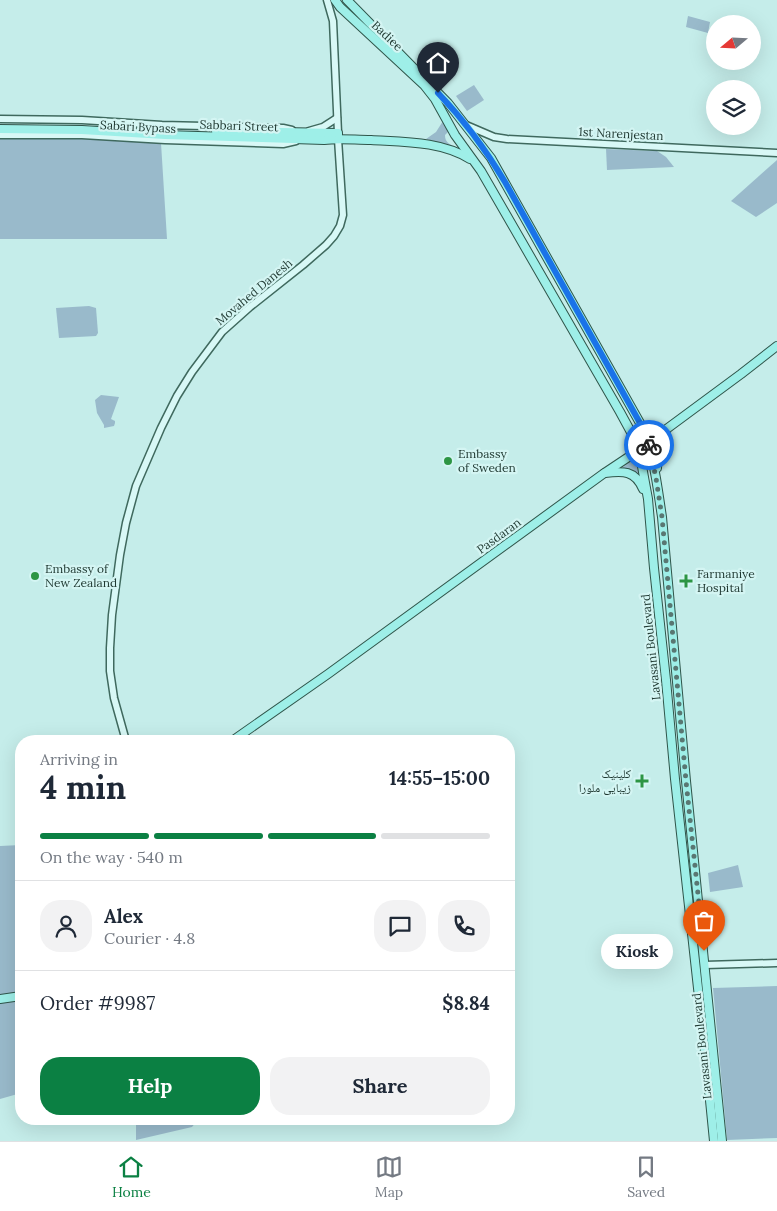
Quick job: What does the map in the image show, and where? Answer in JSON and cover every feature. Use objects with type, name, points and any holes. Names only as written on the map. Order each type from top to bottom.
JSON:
[{"type":"main road","name":"Movahed Danesh","points":[[124,735],[114,698],[110,671],[110,648],[117,575],[126,523],[136,486],[177,396],[192,372],[222,332],[303,265],[334,236],[340,226],[343,215],[333,21],[327,0]]},
{"type":"main road","name":"Badiee","points":[[335,0],[340,7],[430,92],[455,135],[481,171],[560,308]]},
{"type":"main road","name":"Lavasani Boulevard","points":[[348,1],[448,103],[491,158],[640,423],[648,442],[662,517],[722,1141]]},
{"type":"main road","points":[[305,135],[337,118]]},
{"type":"main road","name":"Sabāri Bypass","points":[[0,119],[283,128],[305,135]]},
{"type":"main road","name":"Sabbari Street","points":[[0,125],[82,125],[305,135],[324,140],[338,136],[435,146],[462,154],[474,162]]},
{"type":"main road","name":"1st Narenjestan","points":[[466,125],[494,137],[507,139],[777,153]]},
{"type":"main road","name":"Sabbari Street","points":[[0,130],[82,130],[165,135],[305,135]]},
{"type":"main road","name":"Sabāri Bypass","points":[[0,135],[82,135],[282,144],[305,135]]},
{"type":"main road","points":[[560,308],[568,308],[572,302]]},
{"type":"main road","name":"Lavasani Boulevard","points":[[560,308],[632,434],[638,450],[648,499],[675,779],[714,1141]]},
{"type":"main road","name":"Pasdaran","points":[[241,735],[638,450],[777,346]]},
{"type":"main road","points":[[656,478],[659,446],[668,428]]},
{"type":"main road","points":[[603,474],[625,472],[634,476],[639,479],[648,499]]},
{"type":"main road","points":[[663,651],[668,645],[675,650]]},
{"type":"main road","points":[[705,965],[777,963]]},
{"type":"main road","points":[[0,999],[15,997]]},
{"type":"shaded area","points":[[688,16],[706,21],[706,32],[686,27]]},
{"type":"shaded area","points":[[474,85],[484,100],[467,111],[456,96]]},
{"type":"shaded area","points":[[443,121],[449,131],[445,135],[446,139],[449,144],[455,147],[426,139],[436,132]]},
{"type":"shaded area","points":[[0,137],[161,143],[167,239],[0,239]]},
{"type":"shaded area","points":[[606,149],[657,151],[666,157],[674,167],[607,170]]},
{"type":"shaded area","points":[[777,160],[777,203],[756,217],[731,201]]},
{"type":"shaded area","points":[[89,306],[96,308],[98,333],[96,336],[59,338],[56,308]]},
{"type":"shaded area","points":[[101,395],[119,397],[111,419],[115,421],[114,426],[104,428],[97,413],[95,400]]},
{"type":"shaded area","points":[[636,456],[640,478],[632,472],[621,469]]},
{"type":"shaded area","points":[[15,845],[15,993],[0,995],[0,846]]},
{"type":"shaded area","points":[[738,865],[743,887],[710,892],[708,873]]},
{"type":"shaded area","points":[[777,986],[777,1138],[727,1140],[713,988]]},
{"type":"shaded area","points":[[15,1002],[15,1095],[0,1099],[0,1003]]},
{"type":"shaded area","points":[[136,1125],[194,1125],[192,1127],[136,1140]]},
{"type":"way so far","points":[[649,445],[662,517],[686,781],[704,951]]},
{"type":"place","name":"Embassy of Sweden","points":[[448,461]]},
{"type":"place","name":"Embassy of New Zealand","points":[[35,576]]},
{"type":"place","name":"Farmaniye Hospital","points":[[686,581]]},
{"type":"place","name":"کلینیک زیبایی ملورا","points":[[642,781]]},
{"type":"place","name":"Kiosk","points":[[704,951]]},
{"type":"route","points":[[438,93],[491,158],[640,423],[649,445]]}]
